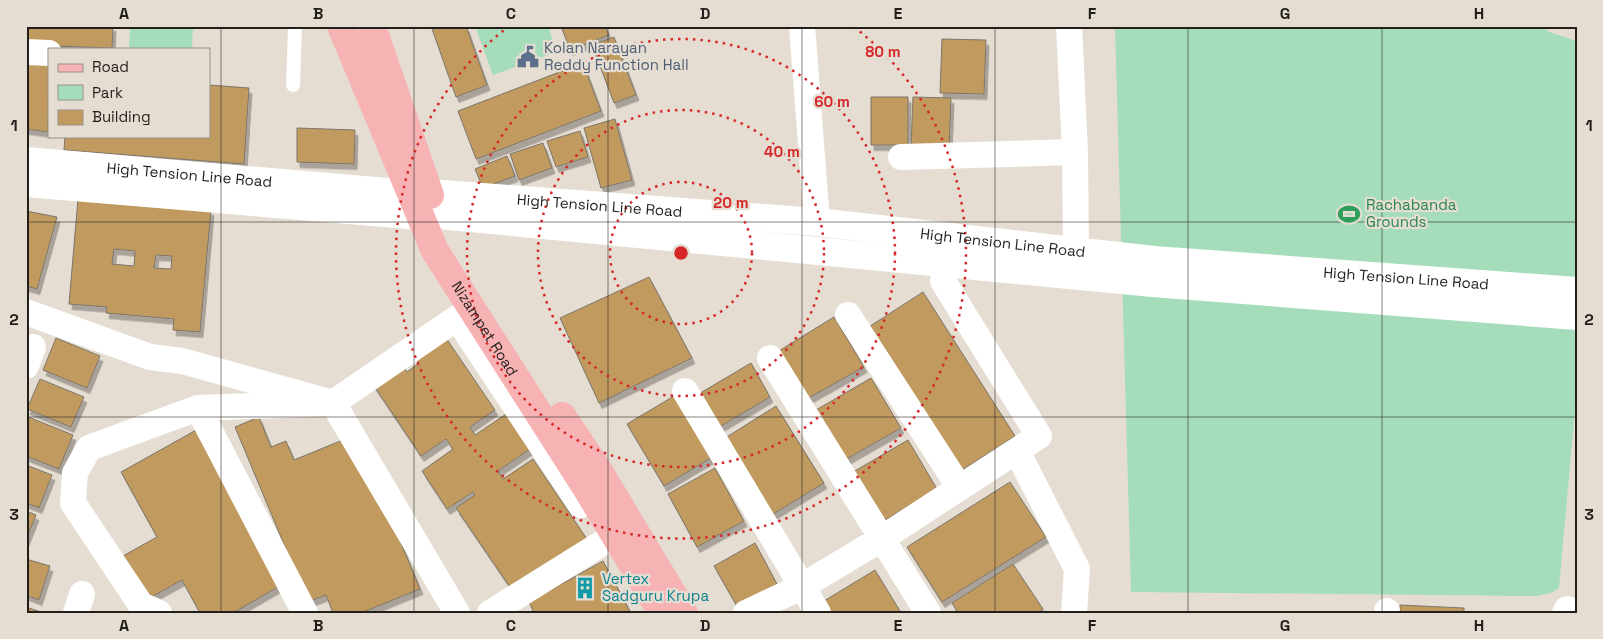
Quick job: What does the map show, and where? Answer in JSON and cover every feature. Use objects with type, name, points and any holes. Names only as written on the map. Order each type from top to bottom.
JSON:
[{"type":"main road","name":"Nizampet Road","points":[[341,26],[425,204],[462,268],[597,468],[684,613]]},
{"type":"main road","name":"Nizampet Road","points":[[372,26],[425,204],[435,252],[610,538],[662,613]]},
{"type":"main road","name":"High Tension Line Road","points":[[26,161],[384,202]]},
{"type":"main road","points":[[26,183],[425,204]]},
{"type":"main road","name":"High Tension Line Road","points":[[425,204],[708,214],[817,222],[1154,260],[1577,291]]},
{"type":"main road","name":"High Tension Line Road","points":[[425,204],[705,240],[1153,283],[1577,316]]},
{"type":"main road","points":[[705,240],[708,214]]},
{"type":"street","points":[[802,26],[817,222]]},
{"type":"street","points":[[1069,26],[1075,152],[1076,251]]},
{"type":"street","points":[[26,52],[48,53]]},
{"type":"street","points":[[901,157],[1075,152]]},
{"type":"street","points":[[746,613],[802,587],[1039,436],[943,281]]},
{"type":"street","points":[[26,312],[150,357],[182,361],[333,403],[457,613]]},
{"type":"street","points":[[848,314],[960,488]]},
{"type":"street","points":[[159,613],[141,605],[74,503],[75,474],[89,448],[198,408],[333,403],[457,318],[610,538],[650,613]]},
{"type":"street","points":[[770,358],[928,613]]},
{"type":"street","points":[[685,391],[818,613]]},
{"type":"street","points":[[198,408],[304,613]]},
{"type":"street","points":[[1017,451],[1077,569],[1074,613]]},
{"type":"street","points":[[490,613],[610,538]]},
{"type":"lane","points":[[293,85],[295,26]]},
{"type":"green space","points":[[130,26],[193,26],[192,48],[129,48]]},
{"type":"green space","points":[[475,26],[548,26],[557,52],[493,75]]},
{"type":"green space","name":"Rachabanda Grounds","points":[[1115,26],[1543,26],[1549,32],[1577,41],[1577,388],[1559,588],[1551,593],[1537,596],[1131,592]]},
{"type":"building","points":[[26,26],[113,26],[112,48],[26,45]]},
{"type":"building","points":[[431,26],[466,26],[487,85],[456,97]]},
{"type":"building","points":[[561,26],[605,26],[609,35],[570,50]]},
{"type":"building","points":[[614,37],[636,95],[614,103],[592,45]]},
{"type":"building","points":[[942,39],[986,40],[984,94],[940,93]]},
{"type":"building","points":[[26,58],[48,60],[48,132],[26,129]]},
{"type":"building","points":[[583,63],[601,111],[476,159],[458,111]]},
{"type":"building","points":[[210,85],[249,88],[244,164],[64,150],[65,138],[210,138]]},
{"type":"building","points":[[871,97],[908,97],[908,145],[871,145]]},
{"type":"building","points":[[913,97],[951,98],[949,149],[911,148]]},
{"type":"building","points":[[615,119],[632,180],[601,188],[584,128]]},
{"type":"building","points":[[297,128],[355,130],[354,164],[297,162]]},
{"type":"building","points":[[580,131],[588,157],[556,167],[547,141]]},
{"type":"building","points":[[543,143],[552,168],[519,180],[510,154]]},
{"type":"building","points":[[507,156],[515,176],[483,188],[475,169]]},
{"type":"building","points":[[78,199],[211,210],[200,332],[173,330],[174,319],[106,313],[107,307],[69,304]],"holes":[[[114,249],[135,251],[134,266],[112,264]],[[156,255],[172,256],[171,269],[154,268]]]},
{"type":"building","points":[[26,211],[57,217],[37,289],[26,286]]},
{"type":"building","points":[[649,277],[692,358],[599,403],[560,318]]},
{"type":"building","points":[[923,292],[1015,436],[956,474],[864,330]]},
{"type":"building","points":[[834,317],[864,367],[807,399],[777,352]]},
{"type":"building","points":[[442,332],[495,410],[470,427],[475,435],[509,412],[533,447],[498,471],[503,479],[533,459],[589,542],[514,593],[456,508],[475,495],[473,492],[447,509],[422,471],[453,449],[446,439],[421,456],[372,383],[401,363],[407,372],[419,363],[412,353]]},
{"type":"building","points":[[56,338],[100,356],[87,388],[43,370]]},
{"type":"building","points":[[751,363],[770,397],[716,429],[697,395]]},
{"type":"building","points":[[871,378],[901,428],[845,460],[816,410]]},
{"type":"building","points":[[40,379],[84,397],[71,427],[27,409]]},
{"type":"building","points":[[674,396],[711,458],[664,486],[627,424]]},
{"type":"building","points":[[776,406],[824,483],[770,516],[722,440]]},
{"type":"building","points":[[26,416],[73,435],[59,469],[26,456]]},
{"type":"building","points":[[259,417],[271,447],[286,441],[294,460],[350,437],[377,485],[420,589],[361,613],[333,613],[326,595],[308,602],[235,427]]},
{"type":"building","points":[[198,429],[285,583],[233,613],[200,613],[182,580],[146,600],[121,557],[157,537],[121,472]]},
{"type":"building","points":[[908,440],[937,489],[882,522],[853,472]]},
{"type":"building","points":[[26,465],[52,475],[39,508],[26,503]]},
{"type":"building","points":[[715,468],[744,521],[697,547],[668,494]]},
{"type":"building","points":[[1010,482],[1046,537],[942,602],[907,547]]},
{"type":"building","points":[[26,511],[36,515],[26,540]]},
{"type":"building","points":[[755,543],[778,586],[738,608],[714,566]]},
{"type":"building","points":[[26,559],[50,566],[39,600],[26,595]]},
{"type":"building","name":"Vertex Sadguru Krupa","points":[[603,561],[631,613],[534,613],[529,602]]},
{"type":"building","points":[[1013,564],[1043,609],[1037,613],[958,613],[952,603]]},
{"type":"building","points":[[875,570],[900,611],[897,613],[824,613],[819,604]]},
{"type":"building","points":[[1400,605],[1464,608],[1464,613],[1400,613]]},
{"type":"building","points":[[26,607],[41,612],[41,613],[26,613]]},
{"type":"place","name":"Kolan Narayan Reddy Function Hall","points":[[528,57]]},
{"type":"place","name":"Rachabanda Grounds","points":[[1349,214]]},
{"type":"place","name":"Vertex Sadguru Krupa","points":[[585,588]]}]
